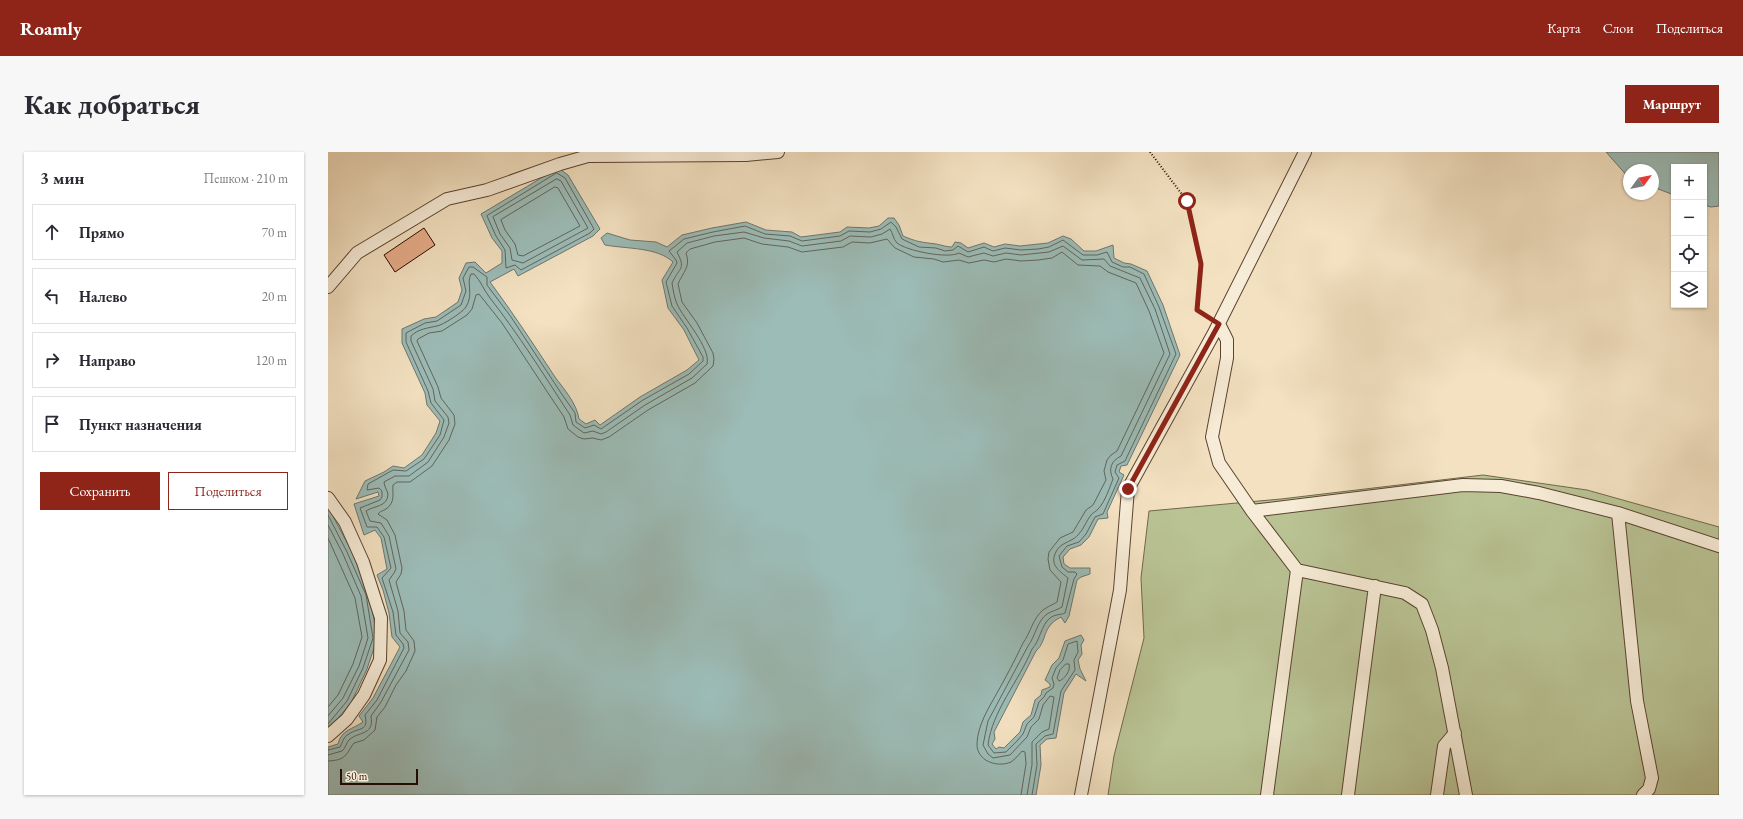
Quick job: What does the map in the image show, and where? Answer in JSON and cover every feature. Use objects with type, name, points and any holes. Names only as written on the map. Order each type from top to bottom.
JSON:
[{"type":"street","points":[[328,287],[357,253],[447,199],[487,190],[588,154],[746,155],[778,152]]},
{"type":"street","points":[[1081,795],[1120,590],[1128,489],[1219,324],[1305,152]]},
{"type":"street","points":[[1219,324],[1228,340],[1227,358],[1212,437],[1218,463],[1297,570],[1405,593],[1422,604],[1432,630],[1442,668],[1466,795]]},
{"type":"street","points":[[1252,511],[1463,486],[1508,488],[1539,493],[1618,513],[1719,546]]},
{"type":"street","points":[[328,498],[345,522],[364,562],[382,618],[380,660],[367,688],[347,719],[328,736]]},
{"type":"street","points":[[1618,513],[1637,701],[1652,778],[1650,789],[1643,795]]},
{"type":"street","points":[[1267,795],[1297,570]]},
{"type":"street","points":[[1348,795],[1375,586]]},
{"type":"street","points":[[1437,795],[1444,746],[1455,733]]},
{"type":"path","points":[[1150,152],[1187,201],[1201,264],[1197,310],[1219,324]]},
{"type":"green space","points":[[1483,475],[1587,490],[1719,527],[1719,795],[1108,795],[1114,756],[1144,638],[1141,578],[1149,511],[1281,499]]},
{"type":"water","points":[[1606,152],[1719,152],[1719,206],[1707,206],[1707,164],[1671,164],[1671,194],[1659,189],[1659,164],[1623,164],[1623,171]]},
{"type":"water","points":[[558,168],[568,175],[600,229],[593,236],[518,276],[514,269],[490,282],[570,397],[576,408],[579,419],[586,424],[595,420],[600,425],[640,397],[687,370],[699,360],[684,330],[668,308],[662,280],[673,262],[666,257],[650,251],[605,245],[601,238],[607,233],[630,240],[656,242],[667,247],[682,235],[746,222],[766,230],[792,232],[801,237],[840,232],[847,227],[869,228],[879,226],[888,218],[894,218],[899,225],[903,236],[919,242],[948,247],[952,247],[955,242],[961,243],[968,248],[984,243],[994,247],[1005,244],[1020,246],[1048,243],[1063,236],[1071,239],[1084,251],[1096,251],[1113,245],[1114,258],[1147,271],[1163,305],[1180,355],[1127,465],[1121,466],[1119,472],[1124,475],[1107,512],[1108,518],[1098,519],[1089,537],[1081,545],[1070,549],[1063,557],[1064,564],[1070,568],[1090,568],[1090,574],[1077,580],[1069,616],[1065,623],[1061,617],[1047,629],[1040,647],[1036,651],[994,732],[995,739],[992,744],[996,749],[999,747],[1004,748],[1020,732],[1023,722],[1031,715],[1035,700],[1041,695],[1042,690],[1050,687],[1050,684],[1045,680],[1052,665],[1059,658],[1065,641],[1081,635],[1084,640],[1081,645],[1082,654],[1078,660],[1080,669],[1086,681],[1076,674],[1064,693],[1056,738],[1047,739],[1040,745],[1041,765],[1036,795],[328,795],[328,747],[338,744],[342,736],[348,730],[363,722],[359,716],[373,698],[400,647],[392,637],[389,613],[383,590],[377,575],[387,569],[381,538],[375,530],[364,535],[354,504],[379,496],[378,492],[356,499],[365,481],[393,466],[404,468],[422,455],[436,433],[440,421],[427,405],[425,393],[402,343],[402,329],[424,319],[436,317],[458,302],[462,290],[459,278],[466,263],[475,262],[486,273],[502,263],[502,251],[492,238],[481,214]]},
{"type":"water","points":[[328,507],[351,550],[370,594],[377,639],[367,669],[351,703],[328,730]]},
{"type":"building","points":[[424,228],[435,245],[395,272],[384,255]]},
{"type":"route","points":[[1128,489],[1219,324],[1197,310],[1201,264],[1187,201]]}]
